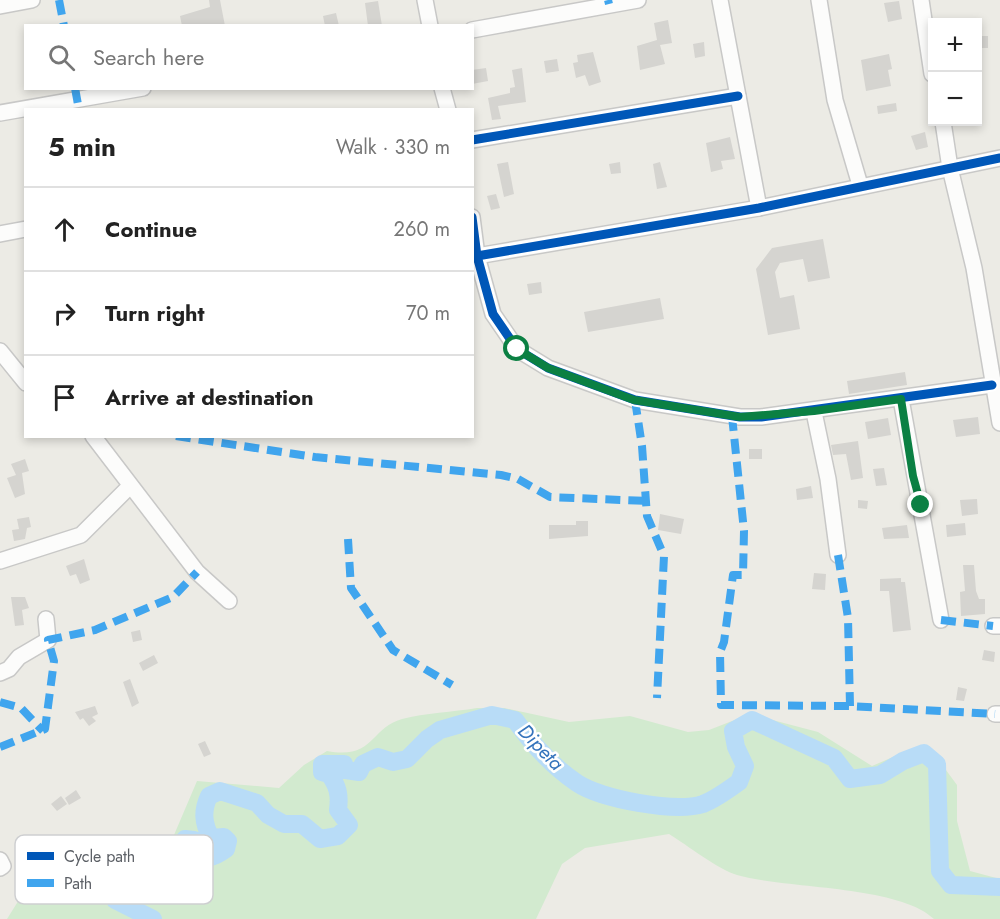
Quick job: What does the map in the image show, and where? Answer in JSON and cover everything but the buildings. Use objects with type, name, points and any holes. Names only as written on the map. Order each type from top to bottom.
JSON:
[{"type":"street","points":[[0,6],[32,0]]},
{"type":"street","points":[[425,0],[430,24]]},
{"type":"street","points":[[474,30],[638,0]]},
{"type":"street","points":[[720,0],[759,208]]},
{"type":"street","points":[[819,0],[835,100],[860,185]]},
{"type":"street","points":[[921,0],[933,72]]},
{"type":"street","points":[[29,108],[132,90]]},
{"type":"street","points":[[443,90],[447,108]]},
{"type":"street","points":[[474,140],[738,96]]},
{"type":"street","points":[[0,113],[24,109]]},
{"type":"street","points":[[944,126],[950,168],[975,268],[992,385],[1000,423]]},
{"type":"street","points":[[992,385],[814,411],[740,417],[634,400],[548,368],[517,349],[493,314],[475,257],[759,208],[860,185],[1000,158]]},
{"type":"street","points":[[0,234],[24,229]]},
{"type":"street","points":[[0,351],[23,376]]},
{"type":"street","points":[[901,399],[941,620]]},
{"type":"street","points":[[814,411],[828,479],[838,555]]},
{"type":"street","points":[[94,438],[197,572],[229,601]]},
{"type":"street","points":[[0,561],[81,535],[130,486]]},
{"type":"street","points":[[0,673],[9,669],[19,657],[48,640],[46,620]]},
{"type":"street","points":[[0,860],[3,866],[0,868]]},
{"type":"green space","points":[[477,708],[504,708],[569,722],[630,716],[688,732],[709,730],[750,714],[818,732],[872,766],[914,748],[929,747],[957,785],[957,821],[970,871],[1000,879],[1000,919],[934,919],[917,908],[869,894],[758,880],[737,875],[712,863],[669,834],[585,848],[562,864],[536,919],[7,919],[16,904],[213,904],[213,835],[174,835],[197,781],[279,788],[304,765],[327,751],[342,753],[354,751],[370,742],[392,723],[420,715]]},
{"type":"waterway","name":"Dipeta","points":[[210,835],[205,822],[205,807],[209,796],[220,791],[257,803],[268,815],[284,824],[302,824],[320,839],[338,836],[349,825],[338,810],[336,787],[329,774],[322,772],[322,764],[344,764],[346,770],[359,772],[363,764],[378,757],[393,762],[407,759],[427,739],[440,730],[492,715],[515,720],[543,754],[559,769],[588,789],[620,799],[657,806],[703,804],[739,782],[745,766],[736,747],[733,731],[752,720],[834,758],[850,779],[880,775],[903,761],[924,753],[937,764],[940,871],[951,885],[1000,887]]},
{"type":"waterway","name":"Dipeta","points":[[213,838],[224,837],[228,841],[226,849],[213,856]]},
{"type":"waterway","name":"Dipeta","points":[[123,904],[153,919]]},
{"type":"marked path","points":[[59,0],[64,24]]},
{"type":"marked path","points":[[608,0],[609,4]]},
{"type":"marked path","points":[[75,90],[79,108]]},
{"type":"marked path","points":[[635,400],[642,446],[647,516],[664,556],[657,698]]},
{"type":"marked path","points":[[732,416],[744,531],[743,575],[733,575],[724,642],[720,652],[721,705],[850,706],[995,714]]},
{"type":"marked path","points":[[189,438],[315,457],[501,475],[518,479],[550,497],[647,501]]},
{"type":"marked path","points":[[348,539],[351,588],[393,650],[452,685]]},
{"type":"marked path","points":[[838,555],[848,618],[850,706]]},
{"type":"marked path","points":[[0,747],[45,729],[54,661],[48,640],[95,630],[173,597],[197,572]]},
{"type":"marked path","points":[[941,620],[993,626]]},
{"type":"marked path","points":[[0,702],[21,708],[43,731]]},
{"type":"cycle path","points":[[474,140],[738,96]]},
{"type":"cycle path","points":[[474,233],[477,256],[759,208],[1000,158]]},
{"type":"cycle path","points":[[474,257],[477,256],[493,314],[517,349],[548,368],[635,400],[740,417],[761,417],[992,385]]},
{"type":"route","points":[[517,349],[548,368],[634,400],[740,417],[761,417],[901,399],[913,476],[921,505]]}]
